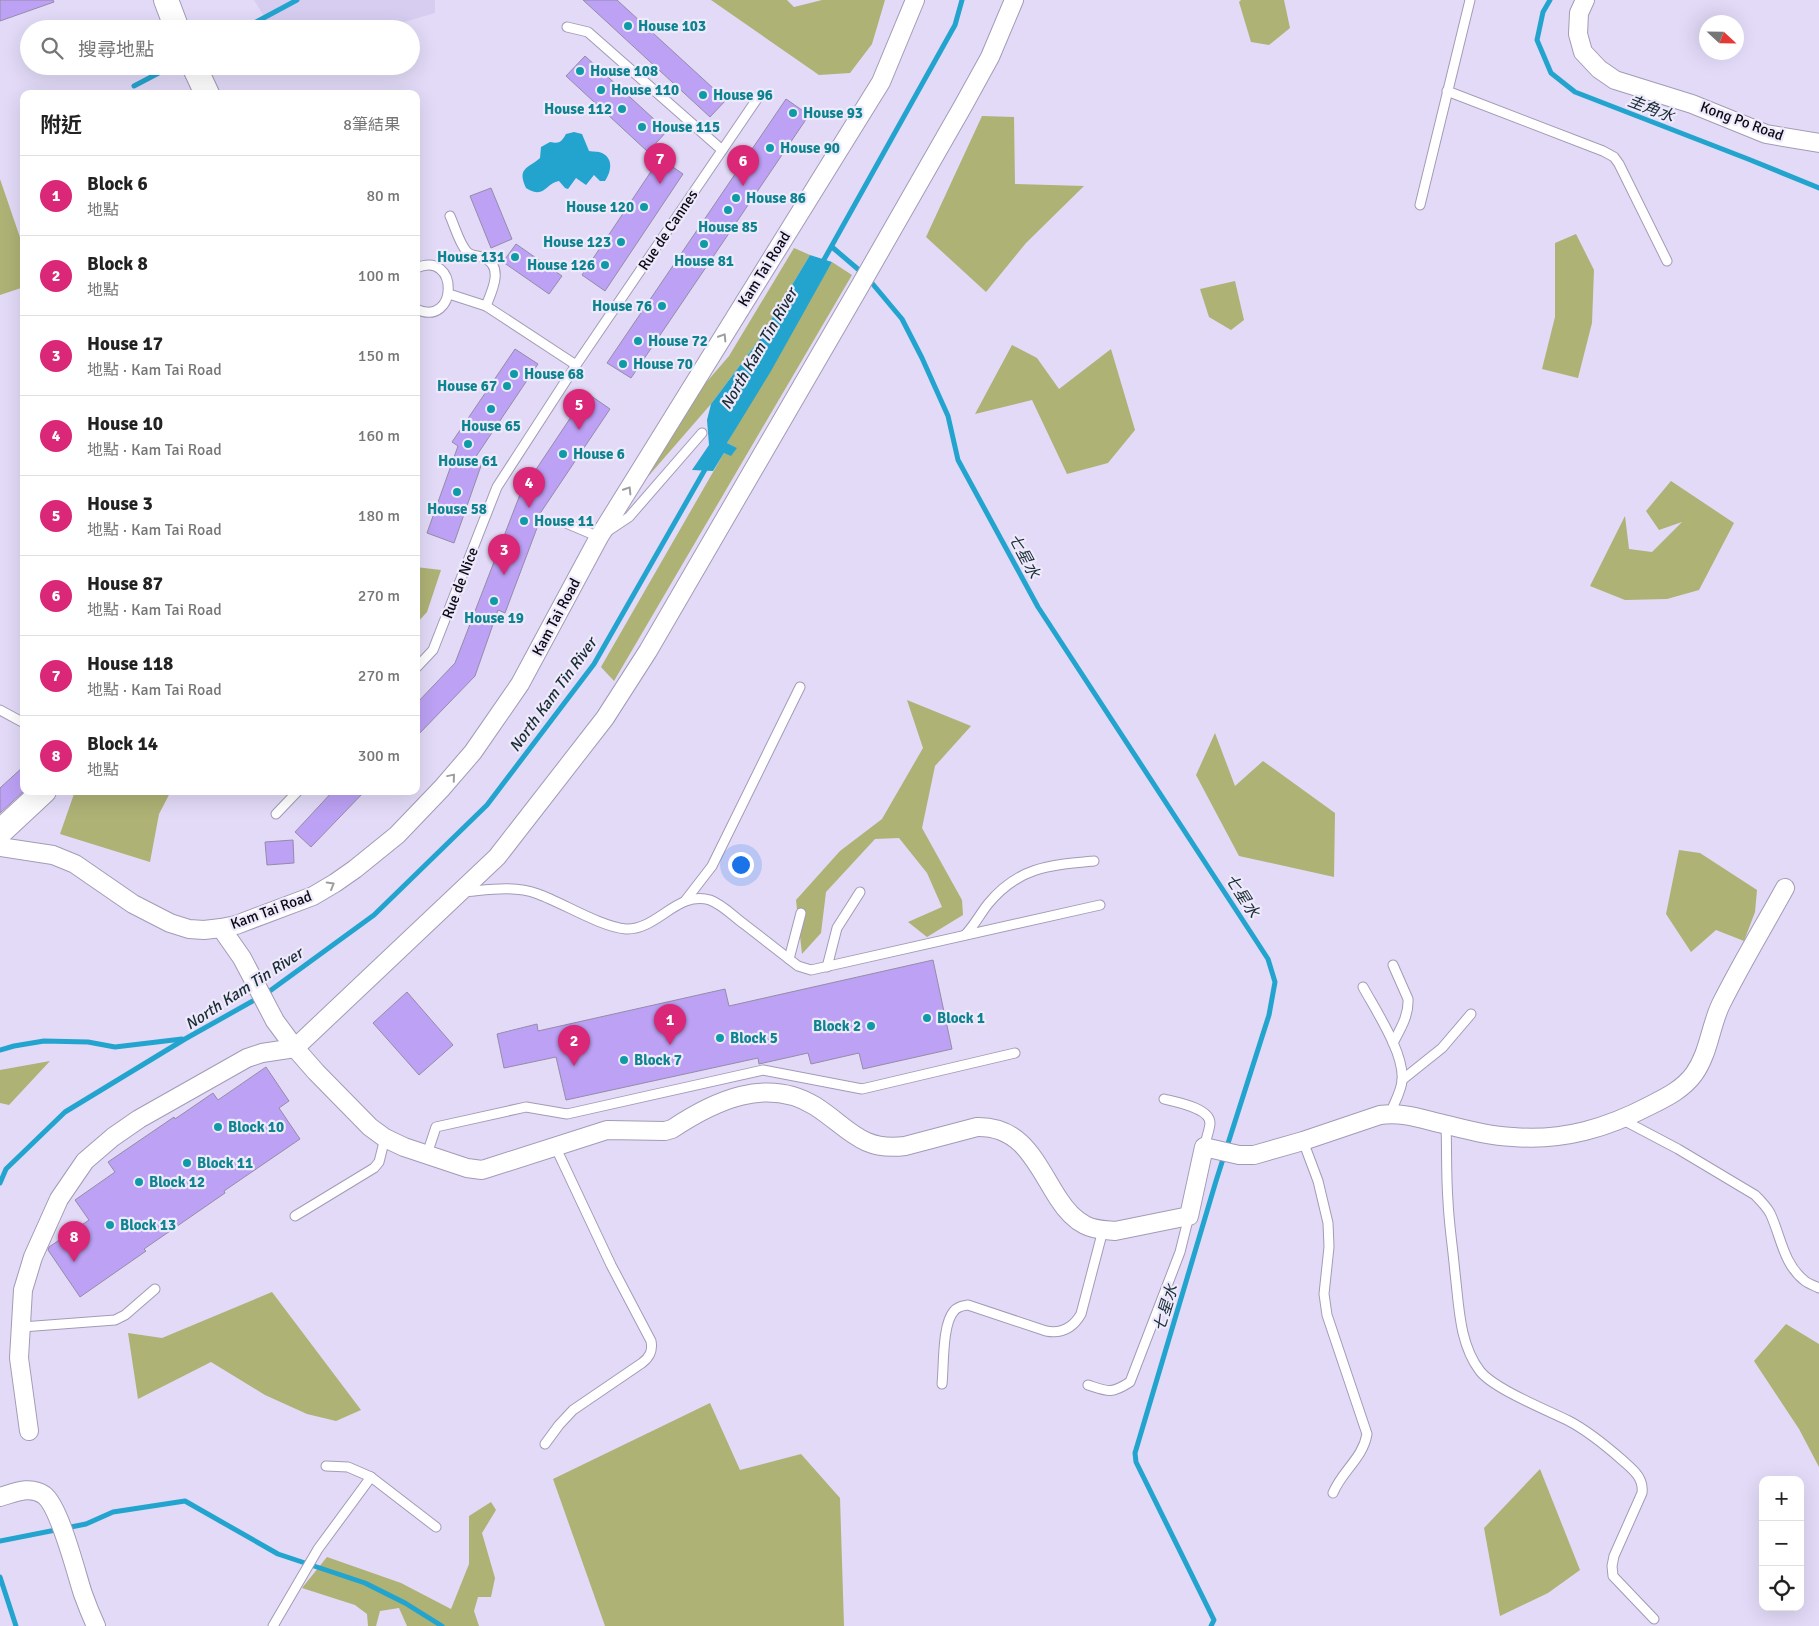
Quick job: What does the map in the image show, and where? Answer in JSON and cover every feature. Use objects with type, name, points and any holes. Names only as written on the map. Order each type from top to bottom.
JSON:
[{"type":"main road","points":[[166,0],[174,20]]},
{"type":"main road","points":[[198,75],[205,90]]},
{"type":"main road","points":[[0,832],[40,795]]},
{"type":"street","name":"Kam Tai Road","points":[[0,847],[52,856],[75,864],[133,904],[170,923],[189,929],[221,928],[279,910],[313,896],[335,883],[396,835],[442,788],[473,752],[520,684],[599,537],[880,82],[915,0]]},
{"type":"street","points":[[29,1431],[19,1364],[23,1290],[33,1257],[59,1198],[85,1161],[113,1137],[139,1119],[247,1058],[262,1053],[295,1048],[497,857],[605,718],[648,651],[963,106],[990,57],[1014,0]]},
{"type":"street","name":"Kong Po Road","points":[[1586,0],[1579,13],[1578,34],[1584,52],[1598,69],[1615,80],[1692,104],[1766,134],[1819,143]]},
{"type":"street","points":[[221,928],[242,958],[275,1020],[295,1048],[364,1120],[385,1138],[467,1168],[482,1170],[607,1130],[665,1131],[727,1099],[744,1094],[775,1093],[790,1095],[803,1100],[868,1144],[880,1147],[906,1146],[977,1127],[988,1127],[1009,1133],[1023,1144],[1066,1210],[1085,1225],[1104,1230],[1127,1230],[1189,1216],[1204,1147],[1254,1155],[1390,1114],[1410,1116],[1484,1134],[1540,1139],[1592,1130],[1623,1120],[1666,1098],[1682,1087],[1693,1074],[1706,1052],[1720,1006],[1785,888]]},
{"type":"street","points":[[0,1497],[28,1489],[42,1494],[51,1503],[72,1556],[83,1595],[96,1626]]},
{"type":"lane","points":[[1420,205],[1470,0]]},
{"type":"lane","points":[[567,27],[588,32],[722,150]]},
{"type":"lane","points":[[1447,91],[1603,151],[1614,158],[1619,164],[1666,261]]},
{"type":"lane","name":"Rue de Cannes","points":[[497,487],[576,365],[758,96]]},
{"type":"lane","points":[[450,216],[468,253],[486,259],[492,264],[495,273],[495,283],[486,306]]},
{"type":"lane","points":[[420,267],[429,266],[437,268],[443,272],[450,286],[446,301],[434,311],[420,310]]},
{"type":"lane","points":[[449,294],[486,306],[576,365]]},
{"type":"lane","points":[[566,523],[599,537],[629,517],[702,433]]},
{"type":"lane","name":"Rue de Nice","points":[[420,664],[433,650],[497,487]]},
{"type":"lane","points":[[460,892],[506,888],[523,890],[538,894],[609,925],[628,929],[645,926],[685,901],[712,866],[800,687]]},
{"type":"lane","points":[[0,710],[20,720]]},
{"type":"lane","points":[[276,814],[294,795]]},
{"type":"lane","points":[[965,936],[988,904],[1003,888],[1020,876],[1035,869],[1052,865],[1094,861]]},
{"type":"lane","points":[[827,967],[837,928],[860,892]]},
{"type":"lane","points":[[685,901],[703,899],[719,904],[798,966],[811,970],[1100,905]]},
{"type":"lane","points":[[789,959],[801,913]]},
{"type":"lane","points":[[1393,965],[1408,999],[1408,1005],[1405,1019],[1393,1043]]},
{"type":"lane","points":[[1363,987],[1393,1043],[1402,1070],[1400,1089],[1390,1114]]},
{"type":"lane","points":[[1402,1080],[1442,1048],[1471,1014]]},
{"type":"lane","points":[[427,1154],[436,1127],[526,1107],[566,1114],[763,1070],[862,1089],[1015,1053]]},
{"type":"lane","points":[[1164,1099],[1203,1111],[1208,1116],[1210,1123],[1204,1147]]},
{"type":"lane","points":[[1623,1120],[1678,1149],[1755,1195],[1770,1213],[1784,1253],[1792,1268],[1805,1281],[1819,1288]]},
{"type":"lane","points":[[1446,1125],[1448,1202],[1460,1321],[1470,1353],[1479,1370],[1492,1382],[1544,1410],[1570,1421],[1597,1438],[1641,1479],[1643,1485],[1642,1492],[1614,1556],[1612,1566],[1613,1576],[1654,1619]]},
{"type":"lane","points":[[295,1216],[374,1168],[379,1162],[385,1138]]},
{"type":"lane","points":[[1303,1141],[1318,1181],[1328,1223],[1329,1247],[1324,1294],[1327,1315],[1367,1434],[1366,1443],[1361,1452],[1333,1493]]},
{"type":"lane","points":[[545,1444],[573,1410],[642,1363],[651,1353],[652,1346],[554,1146]]},
{"type":"lane","points":[[1088,1385],[1104,1391],[1116,1390],[1130,1382],[1180,1252],[1189,1216]]},
{"type":"lane","points":[[942,1384],[947,1323],[953,1312],[959,1307],[968,1305],[1056,1333],[1064,1331],[1077,1321],[1081,1314],[1104,1230]]},
{"type":"lane","points":[[22,1327],[115,1320],[125,1315],[155,1289]]},
{"type":"lane","points":[[326,1466],[348,1468],[371,1477],[436,1527]]},
{"type":"lane","points":[[273,1626],[318,1549],[371,1477]]},
{"type":"shaded area","points":[[254,0],[435,0],[435,13],[411,20],[266,20]]},
{"type":"green space","points":[[711,0],[787,0],[794,7],[822,0],[885,0],[872,44],[850,73],[819,75]]},
{"type":"green space","points":[[1241,0],[1284,0],[1290,28],[1269,45],[1251,42],[1239,2]]},
{"type":"green space","points":[[982,116],[1014,117],[1015,184],[1084,186],[1026,243],[986,292],[926,237]]},
{"type":"green space","points":[[0,179],[20,237],[20,288],[0,295]]},
{"type":"green space","points":[[1576,234],[1594,270],[1592,323],[1578,378],[1542,369],[1555,317],[1555,243]]},
{"type":"green space","points":[[794,248],[810,255],[759,340],[711,404],[645,480],[691,400],[729,356]]},
{"type":"green space","points":[[832,262],[852,275],[614,681],[601,667],[724,453],[731,455],[736,448],[727,443]]},
{"type":"green space","points":[[1235,281],[1244,320],[1231,330],[1209,317],[1200,289]]},
{"type":"green space","points":[[1012,345],[1037,358],[1059,389],[1111,349],[1135,430],[1108,463],[1067,474],[1032,400],[975,414]]},
{"type":"green space","points":[[1671,481],[1734,523],[1699,590],[1667,599],[1625,600],[1590,586],[1625,516],[1629,549],[1652,552],[1682,522],[1659,530],[1646,511]]},
{"type":"green space","points":[[420,567],[441,570],[427,612],[420,620]]},
{"type":"green space","points":[[907,700],[971,726],[935,766],[922,828],[962,900],[963,915],[927,937],[908,922],[942,907],[927,873],[899,838],[875,839],[826,892],[821,933],[802,954],[796,900],[840,851],[882,819],[923,748]]},
{"type":"green space","points":[[1215,733],[1235,786],[1263,761],[1335,813],[1334,877],[1239,856],[1196,775]]},
{"type":"green space","points":[[74,795],[169,795],[159,814],[150,862],[60,834]]},
{"type":"green space","points":[[1679,850],[1700,853],[1757,890],[1755,912],[1744,941],[1716,930],[1691,952],[1666,914]]},
{"type":"green space","points":[[50,1061],[9,1105],[0,1103],[0,1070]]},
{"type":"green space","points":[[272,1292],[361,1410],[336,1421],[307,1414],[265,1395],[211,1362],[138,1399],[128,1333],[162,1338]]},
{"type":"green space","points":[[1786,1324],[1819,1344],[1819,1467],[1799,1429],[1754,1361]]},
{"type":"green space","points":[[710,1403],[740,1470],[801,1454],[840,1498],[844,1626],[605,1626],[553,1479]]},
{"type":"green space","points":[[1540,1469],[1580,1570],[1548,1593],[1500,1616],[1484,1528]]},
{"type":"green space","points":[[491,1502],[496,1510],[482,1533],[495,1578],[491,1597],[478,1597],[474,1611],[479,1626],[407,1626],[399,1608],[380,1611],[376,1626],[368,1626],[367,1614],[355,1605],[302,1588],[327,1557],[401,1583],[451,1609],[469,1564],[469,1516]]},
{"type":"water","points":[[574,132],[582,134],[589,151],[600,152],[610,162],[609,174],[605,181],[600,181],[594,175],[586,185],[576,178],[568,189],[559,181],[554,182],[541,192],[526,188],[523,181],[523,173],[527,167],[540,158],[541,147],[550,142],[560,142],[566,134]]},
{"type":"water","points":[[810,255],[832,262],[771,371],[727,443],[737,448],[731,456],[724,453],[713,471],[692,470],[709,445],[707,420],[711,404],[759,340]]},
{"type":"building","points":[[0,0],[53,0],[54,2],[0,21]]},
{"type":"building","points":[[583,0],[617,0],[726,100],[710,117]]},
{"type":"building","points":[[585,56],[667,131],[648,152],[566,76]]},
{"type":"building","points":[[786,99],[809,115],[631,378],[607,363]]},
{"type":"building","points":[[660,158],[683,174],[605,291],[582,275]]},
{"type":"building","points":[[491,188],[512,239],[491,248],[470,196]]},
{"type":"building","points":[[516,244],[562,276],[549,294],[503,262]]},
{"type":"building","points":[[515,349],[538,364],[473,461],[482,463],[454,543],[427,533],[458,446],[452,442]]},
{"type":"building","points":[[587,393],[610,409],[537,518],[540,520],[505,613],[498,610],[475,676],[420,733],[420,700],[455,663],[521,492]]},
{"type":"building","points":[[20,770],[20,795],[0,813],[0,788]]},
{"type":"building","points":[[329,795],[361,795],[311,847],[295,832]]},
{"type":"building","points":[[293,840],[294,863],[267,865],[265,842]]},
{"type":"building","points":[[933,960],[952,1049],[863,1069],[859,1053],[811,1064],[808,1053],[759,1064],[758,1058],[566,1100],[556,1057],[504,1068],[497,1034],[537,1024],[538,1031],[725,989],[729,1006]]},
{"type":"building","points":[[407,992],[453,1045],[419,1075],[373,1023]]},
{"type":"building","points":[[266,1067],[289,1101],[279,1108],[300,1139],[224,1191],[225,1193],[144,1249],[146,1251],[80,1297],[48,1250],[49,1247],[89,1220],[75,1200],[115,1172],[108,1162],[213,1093],[218,1100]]},
{"type":"waterway","points":[[260,20],[297,0]]},
{"type":"waterway","name":"North Kam Tin River","points":[[821,265],[955,25],[962,0]]},
{"type":"waterway","name":"圭角水","points":[[1550,0],[1543,12],[1537,40],[1551,73],[1575,92],[1819,188]]},
{"type":"waterway","points":[[134,86],[155,75]]},
{"type":"waterway","name":"七星水","points":[[832,247],[866,276],[902,319],[948,416],[958,460],[1038,607],[1268,959],[1275,982],[1269,1015],[1216,1181],[1135,1453],[1136,1462],[1214,1620],[1211,1626]]},
{"type":"waterway","name":"North Kam Tin River","points":[[0,1183],[6,1169],[65,1112],[185,1039],[267,993],[374,915],[487,805],[594,664],[707,466]]},
{"type":"waterway","points":[[0,1050],[44,1041],[88,1042],[115,1047],[182,1039]]},
{"type":"waterway","points":[[0,1541],[86,1524],[113,1512],[185,1501],[278,1554],[365,1583],[405,1603],[442,1626]]},
{"type":"waterway","name":"North Kam Tin River","points":[[0,1577],[16,1626]]},
{"type":"place","name":"House 103","points":[[628,26]]},
{"type":"place","name":"House 108","points":[[580,71]]},
{"type":"place","name":"House 110","points":[[601,90]]},
{"type":"place","name":"House 96","points":[[703,95]]},
{"type":"place","name":"House 112","points":[[622,109]]},
{"type":"place","name":"House 93","points":[[793,113]]},
{"type":"place","name":"House 115","points":[[642,127]]},
{"type":"place","name":"House 90","points":[[770,148]]},
{"type":"place","name":"House 118","points":[[660,184]]},
{"type":"place","name":"House 87","points":[[743,186]]},
{"type":"place","name":"House 86","points":[[736,198]]},
{"type":"place","name":"House 120","points":[[644,207]]},
{"type":"place","name":"House 85","points":[[728,210]]},
{"type":"place","name":"House 123","points":[[621,242]]},
{"type":"place","name":"House 81","points":[[704,244]]},
{"type":"place","name":"House 131","points":[[515,257]]},
{"type":"place","name":"House 126","points":[[605,265]]},
{"type":"place","name":"House 76","points":[[662,306]]},
{"type":"place","name":"House 72","points":[[638,341]]},
{"type":"place","name":"House 70","points":[[623,364]]},
{"type":"place","name":"House 68","points":[[514,374]]},
{"type":"place","name":"House 67","points":[[507,386]]},
{"type":"place","name":"House 65","points":[[491,409]]},
{"type":"place","name":"House 3","points":[[579,430]]},
{"type":"place","name":"House 61","points":[[468,444]]},
{"type":"place","name":"House 6","points":[[563,454]]},
{"type":"place","name":"House 58","points":[[457,492]]},
{"type":"place","name":"House 10","points":[[529,508]]},
{"type":"place","name":"House 11","points":[[524,521]]},
{"type":"place","name":"House 17","points":[[504,575]]},
{"type":"place","name":"House 19","points":[[494,601]]},
{"type":"place","name":"Block 1","points":[[927,1018]]},
{"type":"place","name":"Block 2","points":[[871,1026]]},
{"type":"place","name":"Block 5","points":[[720,1038]]},
{"type":"place","name":"Block 6","points":[[670,1045]]},
{"type":"place","name":"Block 7","points":[[624,1060]]},
{"type":"place","name":"Block 8","points":[[574,1066]]},
{"type":"place","name":"Block 10","points":[[218,1127]]},
{"type":"place","name":"Block 11","points":[[187,1163]]},
{"type":"place","name":"Block 12","points":[[139,1182]]},
{"type":"place","name":"Block 13","points":[[110,1225]]},
{"type":"place","name":"Block 14","points":[[74,1262]]}]
